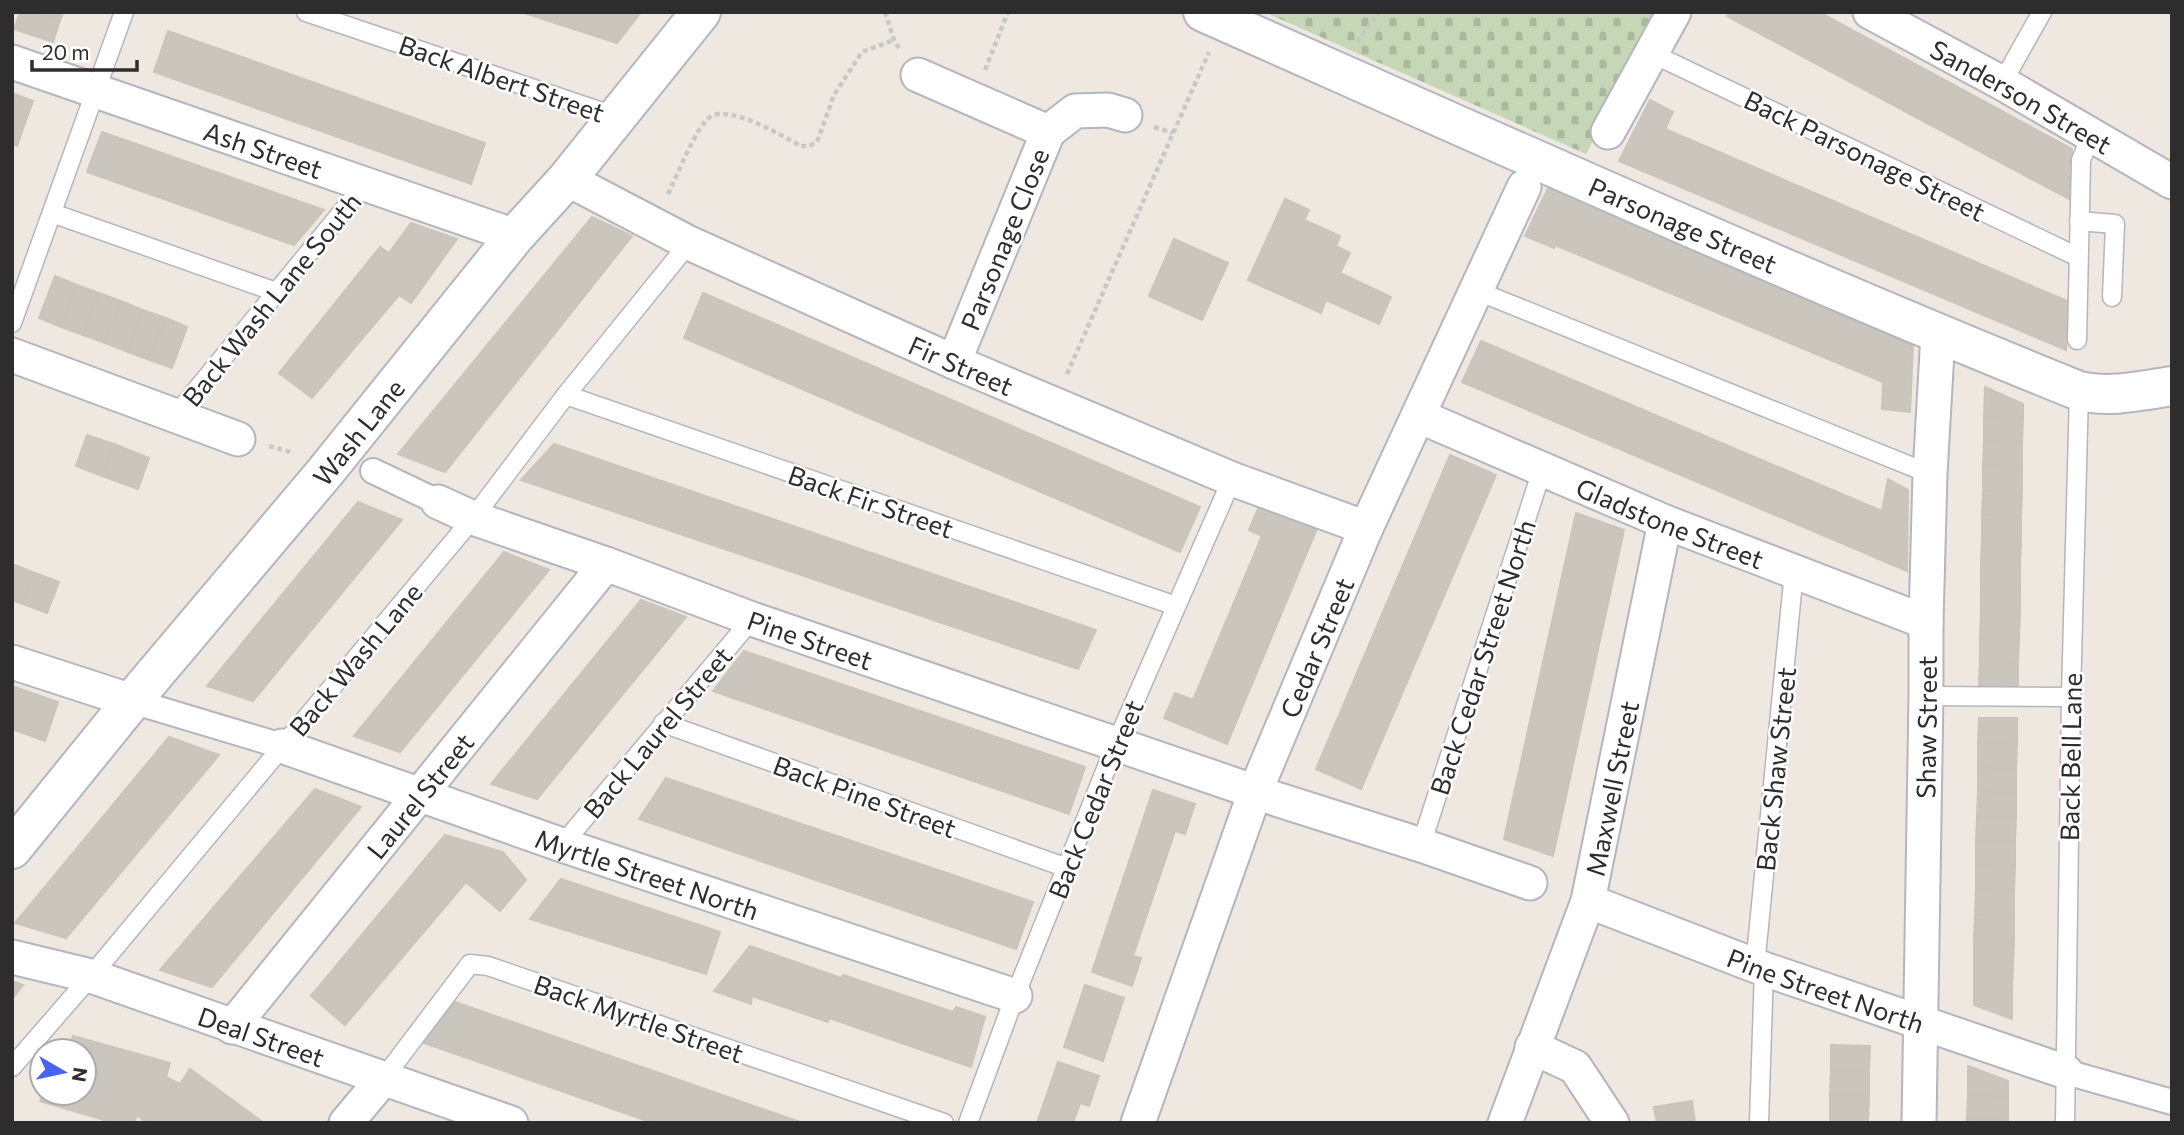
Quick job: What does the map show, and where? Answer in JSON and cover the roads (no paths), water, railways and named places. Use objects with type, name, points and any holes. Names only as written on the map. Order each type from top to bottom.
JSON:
[{"type":"main road","name":"Wash Lane","points":[[12,849],[132,701],[326,471],[515,236],[566,180],[701,12]]},
{"type":"main road","name":"Parsonage Street","points":[[1213,17],[1595,186],[1938,334],[2079,391],[2095,394],[2172,386]]},
{"type":"street","points":[[1608,132],[1674,12]]},
{"type":"street","name":"Sanderson Street","points":[[1870,12],[2002,83],[2172,182]]},
{"type":"street","name":"Ash Street","points":[[12,62],[515,236]]},
{"type":"street","name":"Parsonage Close","points":[[918,75],[1048,132],[954,362]]},
{"type":"street","points":[[1048,132],[1075,111],[1108,110],[1125,115]]},
{"type":"street","name":"Fir Street","points":[[566,180],[689,243],[954,362],[1232,479],[1366,528]]},
{"type":"street","name":"Cedar Street","points":[[1138,1123],[1255,792],[1366,528],[1524,187]]},
{"type":"street","name":"Shaw Street","points":[[1920,1123],[1926,622],[1930,474],[1938,334]]},
{"type":"street","points":[[12,355],[238,439]]},
{"type":"street","name":"Gladstone Street","points":[[1419,416],[1665,522],[1926,622]]},
{"type":"street","name":"Pine Street","points":[[373,471],[473,518],[752,619],[1255,792]]},
{"type":"street","name":"Maxwell Street","points":[[1505,1123],[1588,901],[1665,522]]},
{"type":"street","name":"Laurel Street","points":[[233,1027],[606,564]]},
{"type":"street","points":[[12,662],[282,746]]},
{"type":"street","name":"Myrtle Street North","points":[[282,746],[562,845],[1015,996]]},
{"type":"street","points":[[1255,792],[1530,883]]},
{"type":"street","name":"Pine Street North","points":[[1588,901],[1760,968],[2066,1072]]},
{"type":"street","name":"Deal Street","points":[[12,957],[91,976],[511,1123]]},
{"type":"street","points":[[1532,1047],[1575,1068],[1612,1123]]},
{"type":"street","points":[[2066,1072],[2172,1102]]},
{"type":"street","points":[[346,1123],[383,1079]]},
{"type":"lane","points":[[12,323],[124,12]]},
{"type":"lane","name":"Back Albert Street","points":[[306,12],[617,117]]},
{"type":"lane","points":[[2002,83],[2042,12]]},
{"type":"lane","name":"Back Parsonage Street","points":[[1651,54],[2078,257]]},
{"type":"lane","points":[[2077,340],[2081,160],[2092,134]]},
{"type":"lane","name":"Back Wash Lane South","points":[[176,415],[365,184]]},
{"type":"lane","points":[[52,213],[276,292]]},
{"type":"lane","points":[[2079,221],[2115,224],[2112,297]]},
{"type":"lane","name":"Back Wash Lane","points":[[12,1067],[473,518],[566,395],[689,243]]},
{"type":"lane","points":[[1475,290],[1930,474]]},
{"type":"lane","name":"Back Bell Lane","points":[[2065,1123],[2071,697],[2079,391]]},
{"type":"lane","name":"Back Fir Street","points":[[566,395],[1176,606]]},
{"type":"lane","name":"Back Cedar Street North","points":[[1421,845],[1542,470]]},
{"type":"lane","name":"Back Cedar Street","points":[[968,1123],[1015,996],[1116,744],[1232,479]]},
{"type":"lane","name":"Back Shaw Street","points":[[1759,1123],[1760,968],[1794,572]]},
{"type":"lane","name":"Back Laurel Street","points":[[562,845],[752,619]]},
{"type":"lane","points":[[1926,696],[2071,697]]},
{"type":"lane","name":"Back Pine Street","points":[[663,723],[1067,868]]},
{"type":"lane","name":"Back Myrtle Street","points":[[383,1079],[470,964],[488,965],[944,1123]]}]
